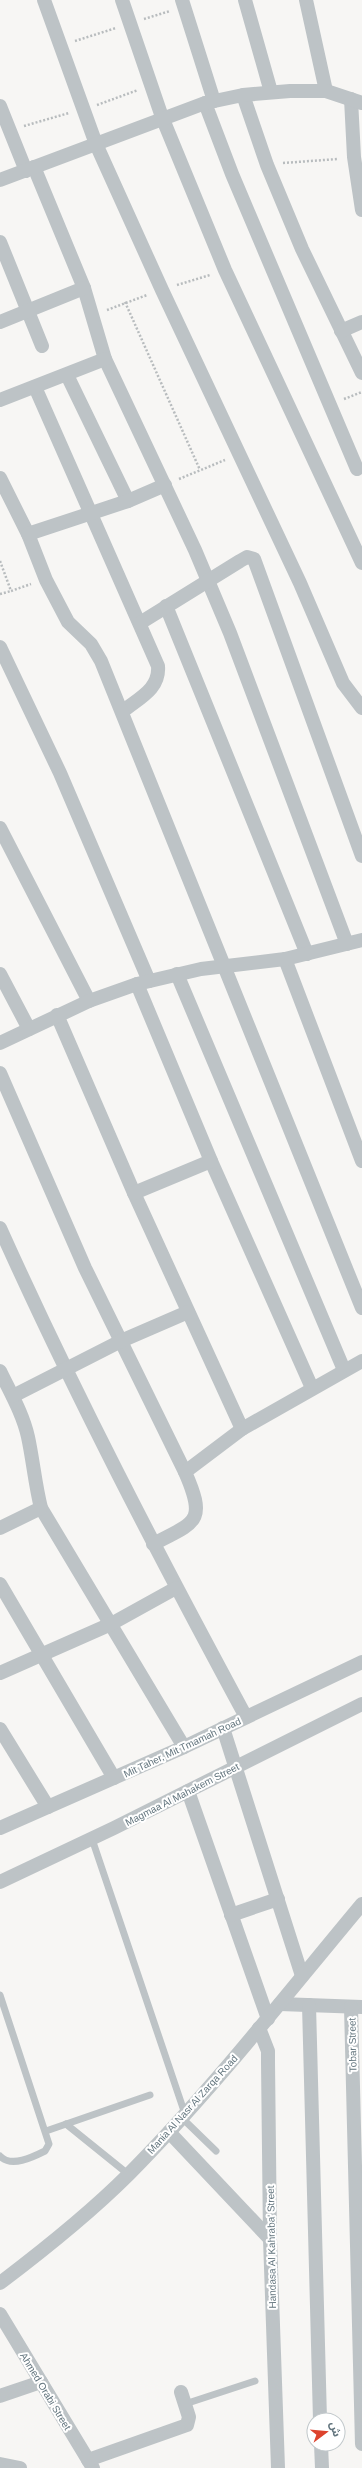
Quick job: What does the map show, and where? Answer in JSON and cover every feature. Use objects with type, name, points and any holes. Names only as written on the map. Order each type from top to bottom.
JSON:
[{"type":"street","points":[[44,0],[59,46],[96,144],[238,455],[296,576],[343,683],[362,708]]},
{"type":"street","points":[[122,0],[162,118],[225,270],[362,563]]},
{"type":"street","points":[[245,0],[271,92]]},
{"type":"street","points":[[306,0],[326,91]]},
{"type":"street","points":[[183,3],[210,102],[232,174],[357,469]]},
{"type":"street","points":[[0,180],[162,118],[210,102],[271,92],[326,91],[356,101],[354,157],[362,210]]},
{"type":"street","points":[[243,96],[267,165],[302,249],[362,373]]},
{"type":"street","points":[[0,106],[84,288],[94,315],[105,359],[165,485],[230,633],[347,944]]},
{"type":"street","points":[[0,242],[42,346]]},
{"type":"street","points":[[0,322],[84,288]]},
{"type":"street","points":[[341,331],[362,322]]},
{"type":"street","points":[[0,400],[105,359]]},
{"type":"street","points":[[67,375],[128,501]]},
{"type":"street","points":[[34,387],[89,514],[140,623],[158,666],[159,676],[153,688],[123,711]]},
{"type":"street","points":[[0,478],[28,534],[46,580],[68,622],[91,644],[101,660],[123,711],[223,966],[362,1308]]},
{"type":"street","points":[[28,534],[128,501],[165,485]]},
{"type":"street","points":[[140,623],[247,557],[254,559],[362,856]]},
{"type":"street","points":[[166,606],[307,954]]},
{"type":"street","points":[[0,647],[60,773],[211,1161],[312,1388]]},
{"type":"street","points":[[0,828],[89,1001]]},
{"type":"street","points":[[0,1043],[89,1001],[143,983],[178,974],[223,966],[285,959],[362,940]]},
{"type":"street","points":[[285,959],[362,1161]]},
{"type":"street","points":[[0,974],[29,1029]]},
{"type":"street","points":[[178,974],[344,1370]]},
{"type":"street","points":[[57,1015],[134,1193],[242,1429]]},
{"type":"street","points":[[0,1073],[86,1268],[185,1472],[197,1503],[196,1516],[187,1527],[153,1544]]},
{"type":"street","points":[[134,1193],[211,1161]]},
{"type":"street","points":[[0,1228],[65,1368],[153,1544],[246,1717]]},
{"type":"street","points":[[13,1396],[65,1368],[121,1341],[188,1312]]},
{"type":"street","points":[[185,1472],[242,1429],[362,1361]]},
{"type":"street","points":[[0,1371],[13,1396],[28,1436],[34,1484],[41,1508],[184,1746]]},
{"type":"street","points":[[0,1528],[41,1508]]},
{"type":"street","points":[[0,1584],[114,1778]]},
{"type":"street","points":[[0,1674],[111,1624],[176,1588]]},
{"type":"street","name":"Mit Taher, Mit Tmamah Road","points":[[0,1828],[184,1746],[362,1662]]},
{"type":"street","name":"Magmaa Al Mahakem Street","points":[[0,1882],[188,1791],[362,1704]]},
{"type":"street","points":[[223,1728],[302,1976]]},
{"type":"street","points":[[0,1729],[48,1807]]},
{"type":"street","name":"Handasa Al Kahraba' Street","points":[[188,1791],[231,1915],[264,2024],[268,2051],[270,2240],[278,2468]]},
{"type":"street","points":[[231,1915],[278,1898]]},
{"type":"street","name":"Mania Al Nasr Al Zarqa Road","points":[[0,2283],[82,2218],[169,2132],[264,2024],[362,1904]]},
{"type":"street","points":[[280,2004],[356,2007]]},
{"type":"street","points":[[309,2005],[320,2412]]},
{"type":"street","name":"Tobar Street","points":[[356,2007],[362,2444]]},
{"type":"street","points":[[169,2132],[270,2240]]},
{"type":"street","name":"Ahmed Orabi Street","points":[[0,2314],[90,2464]]},
{"type":"street","points":[[0,2396],[41,2382]]},
{"type":"street","points":[[90,2464],[186,2426],[189,2419],[183,2398]]},
{"type":"street","points":[[321,2452],[322,2468]]},
{"type":"street","points":[[0,2464],[20,2468]]},
{"type":"lane","points":[[92,1838],[184,2116],[216,2151]]},
{"type":"lane","points":[[0,1995],[46,2131],[49,2144],[45,2151],[14,2162],[5,2161],[0,2156]]},
{"type":"lane","points":[[46,2131],[150,2095]]},
{"type":"lane","points":[[66,2124],[128,2174]]},
{"type":"lane","points":[[183,2398],[255,2381]]},
{"type":"path","points":[[59,46],[129,24],[183,3]]},
{"type":"path","points":[[10,130],[83,110],[150,86]]},
{"type":"path","points":[[267,165],[354,157]]},
{"type":"path","points":[[94,315],[125,302],[225,270]]},
{"type":"path","points":[[125,302],[200,470]]},
{"type":"path","points":[[165,485],[238,455]]},
{"type":"path","points":[[0,561],[11,591]]},
{"type":"path","points":[[0,594],[46,580]]}]
